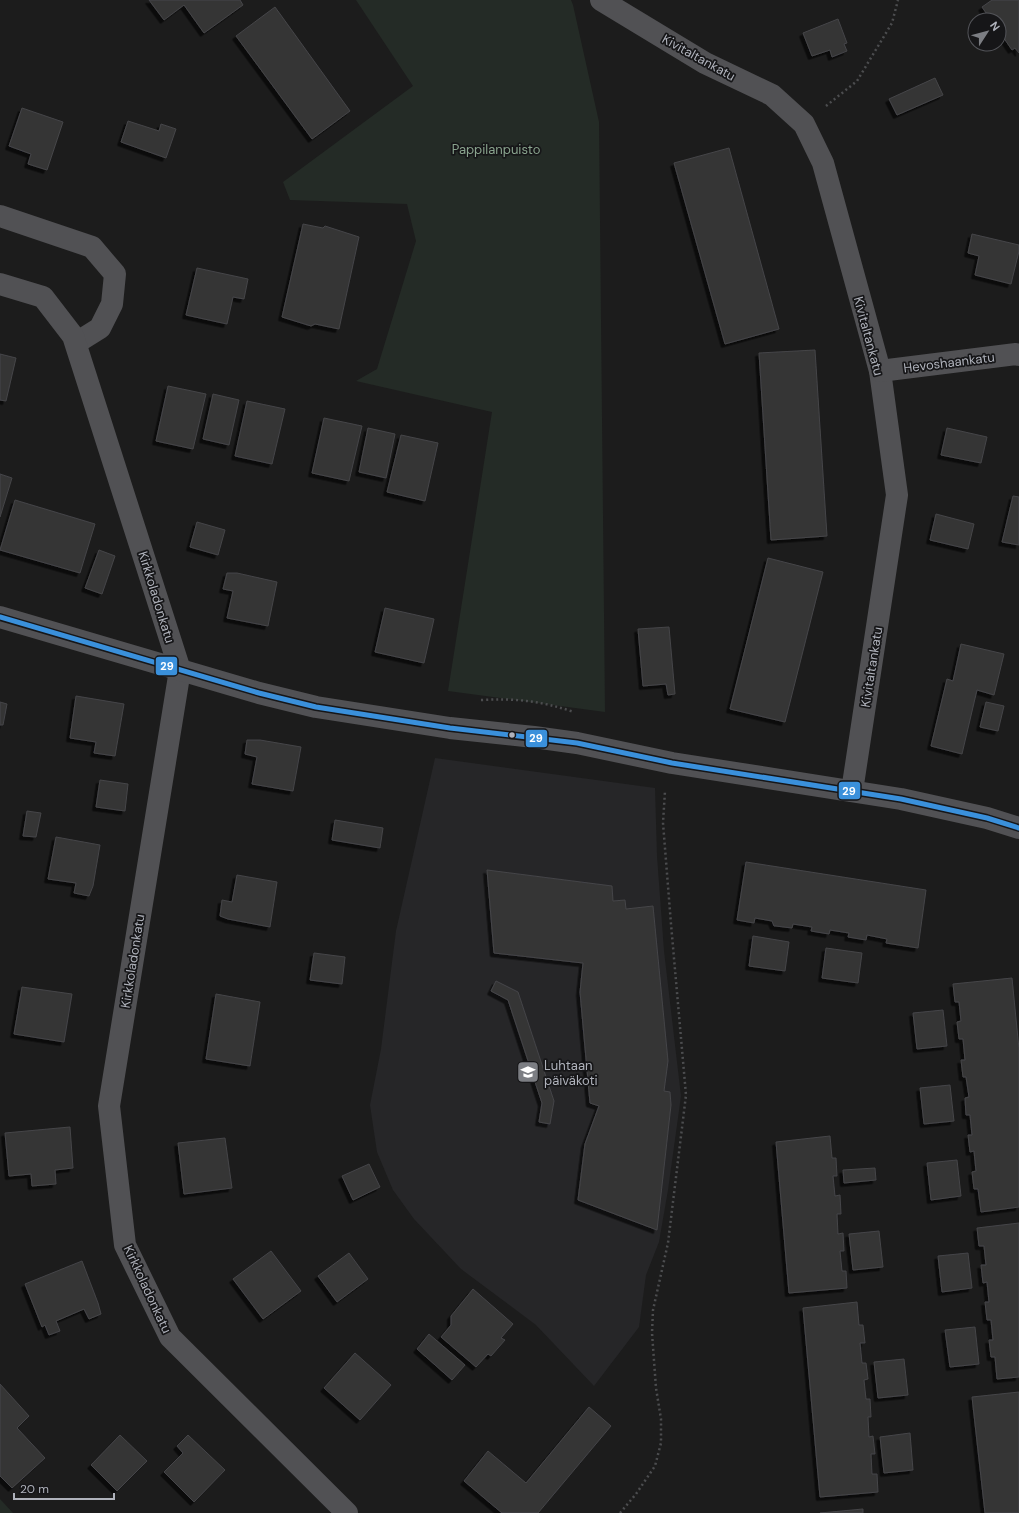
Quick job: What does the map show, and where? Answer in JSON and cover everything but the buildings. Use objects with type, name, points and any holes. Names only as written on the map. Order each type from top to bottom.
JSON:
[{"type":"street","name":"Kivitaltankatu","points":[[601,0],[705,63],[772,95],[804,124],[823,164],[880,371],[897,495],[852,791]]},
{"type":"street","points":[[0,216],[92,247],[115,274],[112,304],[100,328],[76,343]]},
{"type":"street","name":"Kirkkoladonkatu","points":[[0,284],[42,297],[73,336],[180,670],[109,1106],[125,1245],[170,1337],[347,1513]]},
{"type":"street","name":"Hevoshaankatu","points":[[880,371],[1016,354],[1019,355]]},
{"type":"street","points":[[0,617],[259,693],[316,708],[450,728],[577,743],[672,763],[901,799],[968,813],[1019,828]]},
{"type":"path","points":[[804,124],[857,81],[892,23],[898,0]]},
{"type":"path","points":[[476,701],[515,699],[552,704],[581,714]]},
{"type":"path","points":[[620,1513],[636,1494],[655,1466],[661,1443],[661,1419],[656,1388],[652,1333],[653,1310],[668,1243],[686,1095],[670,924],[664,830],[665,788]]},
{"type":"shaded area","name":"Luhtaan päiväkoti","points":[[435,758],[655,788],[657,856],[664,951],[681,1096],[659,1242],[646,1275],[639,1327],[594,1386],[536,1325],[461,1269],[414,1219],[393,1190],[377,1152],[370,1105],[381,1049],[396,931]]},
{"type":"green space","name":"Pappilanpuisto","points":[[356,0],[571,0],[573,5],[599,122],[605,712],[448,691],[492,412],[356,381],[377,369],[416,241],[407,204],[290,200],[283,182],[413,86]]},
{"type":"green space","points":[[0,1499],[13,1513],[0,1513]]},
{"type":"transit line","name":"29","points":[[0,617],[259,693],[316,707],[450,728],[577,743],[672,763],[901,799],[987,818],[1019,828]]},
{"type":"place","name":"Luhtaan päiväkoti","points":[[528,1072]]}]
